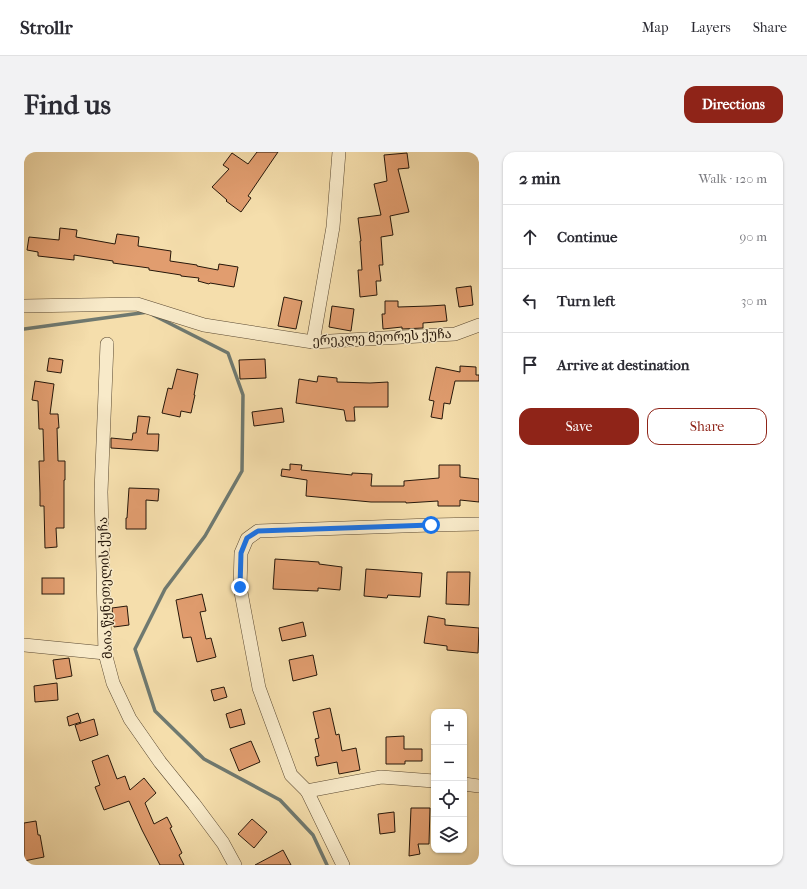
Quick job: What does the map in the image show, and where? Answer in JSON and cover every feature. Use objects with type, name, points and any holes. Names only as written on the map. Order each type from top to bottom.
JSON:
[{"type":"street","points":[[313,342],[333,227],[339,152]]},
{"type":"street","name":"ერეკლე მეორეს ქუჩა","points":[[24,306],[137,304],[204,325],[313,342],[455,334],[479,325]]},
{"type":"street","name":"მაია წყნეთელის ქუჩა","points":[[107,344],[101,492],[105,653],[113,683],[130,719],[160,762],[223,843],[235,865]]},
{"type":"street","points":[[343,865],[307,791],[291,775],[259,688],[240,587],[241,553],[247,538],[258,531],[479,524]]},
{"type":"street","points":[[24,645],[105,653]]},
{"type":"street","points":[[307,791],[381,777],[431,781]]},
{"type":"street","points":[[467,784],[479,786]]},
{"type":"building","points":[[257,152],[278,152],[248,196],[251,198],[241,212],[226,201],[227,200],[212,187],[229,169],[223,165],[232,153],[248,164]]},
{"type":"building","points":[[407,153],[409,168],[398,169],[409,212],[390,216],[393,235],[381,237],[383,265],[379,265],[381,281],[376,281],[377,295],[360,297],[358,270],[362,270],[361,241],[358,218],[381,215],[374,184],[387,181],[384,155]]},
{"type":"building","points":[[60,228],[77,230],[76,237],[115,244],[117,234],[139,237],[138,246],[171,251],[170,261],[218,270],[219,264],[238,267],[234,287],[209,284],[198,281],[199,278],[149,270],[149,268],[113,263],[113,261],[74,255],[74,260],[38,256],[38,252],[27,250],[29,237],[59,240]]},
{"type":"building","points":[[471,286],[473,305],[459,307],[456,288]]},
{"type":"building","points":[[284,297],[302,301],[296,329],[278,326]]},
{"type":"building","points":[[385,301],[398,301],[398,307],[445,305],[447,321],[423,323],[423,328],[402,329],[402,327],[383,329],[382,314],[385,314]]},
{"type":"building","points":[[332,306],[354,309],[351,331],[329,327]]},
{"type":"building","points":[[49,358],[63,360],[61,373],[47,371]]},
{"type":"building","points":[[265,359],[266,378],[240,379],[239,360]]},
{"type":"building","points":[[460,366],[476,367],[476,375],[479,375],[479,381],[455,381],[450,404],[444,403],[442,419],[431,417],[434,401],[429,400],[436,367],[460,372]]},
{"type":"building","points":[[177,369],[198,374],[191,413],[181,411],[180,417],[162,413],[168,388],[172,389]]},
{"type":"building","points":[[318,376],[337,378],[337,382],[388,382],[388,407],[354,407],[355,421],[346,421],[344,410],[296,403],[299,379],[317,382]]},
{"type":"building","points":[[35,381],[54,384],[50,414],[58,414],[58,461],[65,461],[64,528],[56,528],[57,547],[45,548],[44,506],[40,506],[39,461],[44,461],[43,429],[39,429],[38,401],[32,400]]},
{"type":"building","points":[[282,408],[284,422],[254,426],[252,412]]},
{"type":"building","points":[[138,416],[150,417],[147,434],[159,434],[158,451],[111,448],[111,438],[132,440],[133,433],[136,433]]},
{"type":"building","points":[[290,464],[302,465],[301,470],[352,475],[352,473],[372,474],[371,486],[404,486],[404,481],[439,478],[439,465],[460,465],[460,477],[479,479],[479,502],[460,500],[460,506],[438,506],[438,501],[406,503],[371,502],[306,496],[307,480],[281,476],[282,469],[290,470]]},
{"type":"building","points":[[129,488],[159,489],[158,501],[146,500],[146,529],[126,529]]},
{"type":"building","points":[[275,559],[319,562],[319,564],[342,567],[340,590],[318,588],[318,591],[273,589]]},
{"type":"building","points":[[366,569],[422,573],[420,597],[388,595],[387,598],[364,596]]},
{"type":"building","points":[[447,572],[470,572],[469,605],[446,604]]},
{"type":"building","points":[[42,578],[64,578],[64,594],[42,594]]},
{"type":"building","points":[[202,594],[206,611],[200,612],[206,639],[211,638],[216,657],[197,662],[191,637],[183,638],[176,600]]},
{"type":"building","points":[[127,606],[129,625],[114,627],[112,608]]},
{"type":"building","points":[[428,616],[445,619],[445,625],[479,628],[478,653],[447,650],[447,646],[424,643]]},
{"type":"building","points":[[303,622],[306,636],[282,641],[279,628]]},
{"type":"building","points":[[313,655],[317,675],[293,681],[289,660]]},
{"type":"building","points":[[69,658],[72,676],[56,679],[53,660]]},
{"type":"building","points":[[57,683],[58,700],[35,702],[34,686]]},
{"type":"building","points":[[224,687],[227,697],[214,701],[211,690]]},
{"type":"building","points":[[330,708],[336,735],[339,734],[342,751],[356,748],[360,770],[339,774],[337,762],[317,766],[315,757],[319,756],[315,739],[319,738],[313,712]]},
{"type":"building","points":[[241,709],[245,724],[230,728],[226,714]]},
{"type":"building","points":[[78,713],[81,722],[69,726],[67,717]]},
{"type":"building","points":[[94,719],[98,735],[80,741],[75,725]]},
{"type":"building","points":[[404,736],[404,749],[422,749],[422,761],[405,761],[405,764],[386,764],[386,737]]},
{"type":"building","points":[[251,741],[260,762],[239,771],[230,749]]},
{"type":"building","points":[[108,755],[117,779],[125,776],[130,790],[144,778],[156,793],[145,803],[154,824],[167,817],[172,827],[170,828],[182,853],[179,855],[184,865],[160,865],[129,801],[104,810],[95,787],[100,785],[92,761]]},
{"type":"building","points":[[411,808],[430,808],[429,844],[418,844],[420,854],[409,856]]},
{"type":"building","points":[[394,812],[395,832],[380,834],[378,814]]},
{"type":"building","points":[[252,819],[267,832],[254,848],[238,834]]},
{"type":"building","points":[[36,821],[44,857],[24,861],[24,823]]},
{"type":"building","points":[[283,850],[291,865],[255,865],[272,856]]},
{"type":"waterway","points":[[24,329],[148,312]]},
{"type":"waterway","points":[[153,315],[228,353],[243,395],[242,471],[205,536],[165,589],[135,649],[155,711],[204,759],[280,800],[313,835],[327,865]]},
{"type":"route","points":[[240,587],[241,553],[247,538],[258,531],[431,525]]}]
